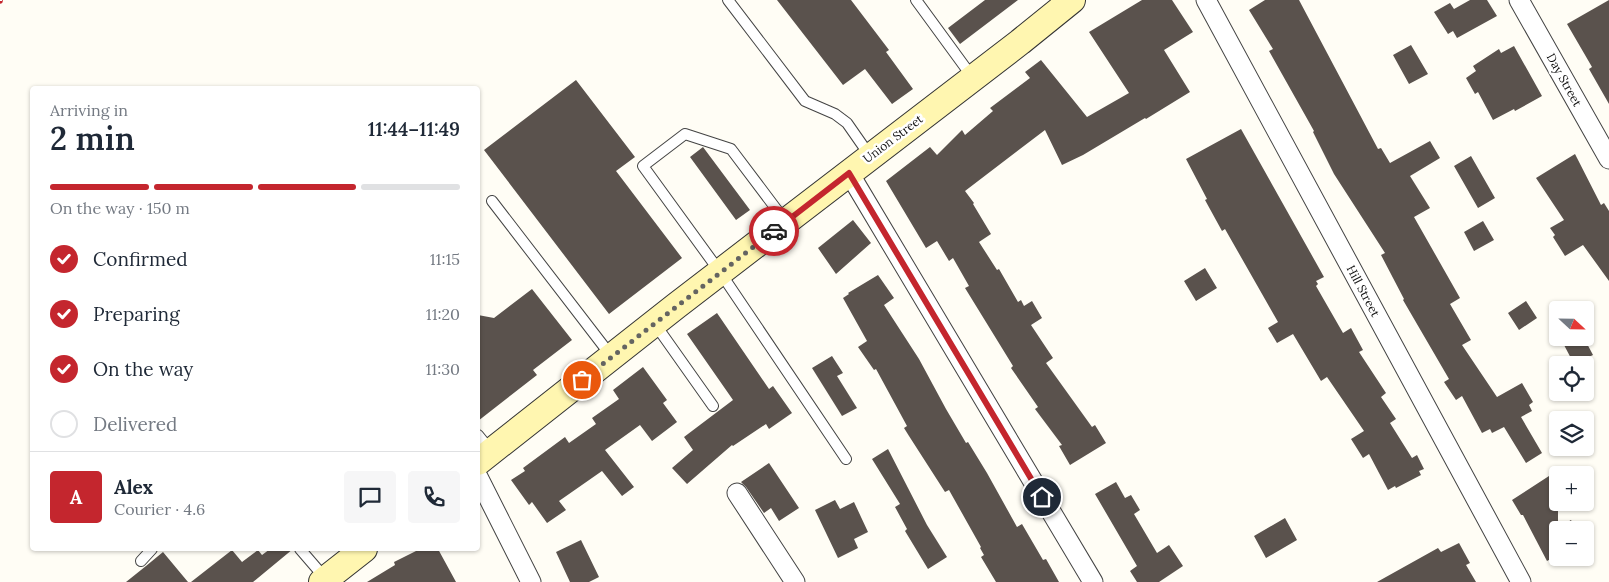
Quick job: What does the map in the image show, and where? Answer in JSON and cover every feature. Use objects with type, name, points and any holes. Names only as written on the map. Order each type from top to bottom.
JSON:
[{"type":"main road","name":"Union Street","points":[[482,450],[612,357],[973,79],[1072,0]]},
{"type":"main road","points":[[323,581],[361,551]]},
{"type":"street","name":"Hill Street","points":[[1206,0],[1521,582]]},
{"type":"street","name":"Day Street","points":[[1520,0],[1609,159]]},
{"type":"street","points":[[849,173],[1093,582]]},
{"type":"street","points":[[480,481],[531,582]]},
{"type":"street","points":[[737,493],[795,582]]},
{"type":"lane","points":[[728,0],[805,100],[835,114],[847,123],[870,157]]},
{"type":"lane","points":[[916,0],[973,79]]},
{"type":"lane","points":[[786,222],[731,149],[685,134],[643,166],[720,272],[846,459]]},
{"type":"lane","points":[[492,201],[612,357]]},
{"type":"lane","points":[[655,323],[713,406]]},
{"type":"lane","points":[[141,561],[150,551]]},
{"type":"lane","points":[[301,551],[323,581]]},
{"type":"building","points":[[777,0],[851,0],[889,50],[886,52],[913,89],[892,104],[865,69],[843,85]]},
{"type":"building","points":[[985,0],[1018,0],[960,44],[948,28]]},
{"type":"building","points":[[1142,0],[1172,0],[1193,32],[1164,50],[1190,92],[1083,155],[1062,165],[1045,130],[965,191],[991,234],[979,242],[997,270],[999,269],[1018,302],[1021,300],[1024,306],[1032,301],[1042,318],[1031,325],[1053,358],[1046,363],[1092,427],[1095,425],[1106,443],[1070,465],[1059,446],[1062,445],[1035,409],[1038,407],[1011,368],[1013,366],[965,288],[969,286],[953,258],[949,261],[937,241],[926,248],[886,181],[930,147],[937,155],[962,130],[965,135],[993,111],[990,108],[1030,78],[1025,72],[1041,60],[1087,117],[1129,93],[1089,32]]},
{"type":"building","points":[[1265,0],[1299,0],[1378,149],[1381,148],[1390,163],[1430,141],[1440,158],[1410,176],[1430,208],[1414,217],[1460,298],[1450,304],[1471,340],[1462,345],[1497,397],[1522,383],[1533,402],[1529,405],[1532,411],[1521,417],[1542,453],[1526,463],[1504,427],[1492,433],[1490,429],[1482,433],[1462,396],[1456,400],[1444,382],[1449,379],[1403,300],[1381,255],[1385,253],[1334,174],[1314,131],[1269,51],[1273,49],[1249,10]]},
{"type":"building","points":[[1470,0],[1487,0],[1497,16],[1457,38],[1453,31],[1448,34],[1434,12],[1450,3],[1454,9]]},
{"type":"building","points":[[1609,0],[1609,104],[1589,69],[1592,67],[1567,24]]},
{"type":"building","points":[[1411,45],[1428,74],[1409,84],[1393,55]]},
{"type":"building","points":[[1514,46],[1542,96],[1515,111],[1514,109],[1493,120],[1478,92],[1475,94],[1466,78],[1476,71],[1473,66],[1499,49],[1501,53]]},
{"type":"building","points":[[576,80],[635,157],[616,171],[682,258],[609,314],[484,150]]},
{"type":"building","points":[[1241,129],[1324,277],[1316,281],[1318,284],[1316,286],[1343,333],[1351,328],[1363,350],[1359,352],[1386,393],[1381,397],[1396,419],[1390,423],[1412,458],[1417,455],[1424,469],[1419,471],[1421,475],[1396,488],[1395,486],[1388,490],[1369,454],[1363,458],[1351,439],[1364,431],[1327,377],[1321,381],[1293,334],[1277,343],[1268,328],[1278,322],[1225,229],[1222,231],[1186,159]]},
{"type":"building","points":[[703,147],[750,210],[736,220],[690,157]]},
{"type":"building","points":[[1575,154],[1601,205],[1604,203],[1609,211],[1609,281],[1583,245],[1565,256],[1553,237],[1555,235],[1550,228],[1564,220],[1536,178]]},
{"type":"building","points":[[1471,156],[1495,198],[1478,208],[1454,166]]},
{"type":"building","points":[[853,220],[871,243],[836,274],[818,248]]},
{"type":"building","points":[[1483,221],[1494,240],[1474,251],[1464,232]]},
{"type":"building","points":[[1205,268],[1217,288],[1196,301],[1184,281]]},
{"type":"building","points":[[878,275],[894,298],[884,305],[919,359],[946,409],[987,473],[1017,527],[1022,524],[1043,560],[1046,559],[1059,582],[996,582],[981,557],[984,555],[981,547],[949,490],[945,492],[904,428],[907,426],[876,369],[874,370],[858,347],[867,341],[843,298]]},
{"type":"building","points":[[532,289],[572,340],[533,370],[537,375],[480,419],[480,315],[494,318]]},
{"type":"building","points":[[1526,301],[1537,318],[1519,330],[1508,313]]},
{"type":"building","points":[[717,313],[769,389],[773,386],[792,413],[769,429],[766,424],[732,445],[687,484],[672,468],[693,450],[684,437],[733,400],[687,334]]},
{"type":"building","points":[[1565,346],[1588,346],[1593,355],[1591,356],[1570,356]]},
{"type":"building","points":[[832,356],[843,373],[837,376],[857,408],[842,416],[812,368]]},
{"type":"building","points":[[643,367],[667,400],[663,403],[677,422],[652,441],[640,425],[605,450],[634,487],[622,496],[602,471],[559,501],[566,510],[547,523],[532,502],[529,505],[511,480],[525,471],[523,468],[565,437],[569,443],[596,424],[592,418],[619,399],[613,390]]},
{"type":"building","points":[[888,449],[927,525],[947,557],[928,569],[905,531],[907,529],[895,507],[900,504],[872,459]]},
{"type":"building","points":[[769,463],[799,508],[779,521],[771,508],[764,513],[741,482]]},
{"type":"building","points":[[1549,476],[1549,511],[1558,511],[1558,521],[1549,521],[1549,560],[1547,561],[1523,515],[1521,515],[1512,500]]},
{"type":"building","points":[[1116,482],[1125,498],[1131,495],[1140,510],[1134,514],[1157,553],[1169,545],[1183,566],[1159,582],[1137,582],[1130,571],[1137,566],[1095,494]]},
{"type":"building","points":[[835,500],[840,509],[854,502],[868,532],[854,539],[858,548],[838,558],[815,510]]},
{"type":"building","points":[[1285,518],[1297,540],[1266,558],[1254,536]]},
{"type":"building","points":[[581,540],[599,577],[589,582],[570,582],[556,552]]},
{"type":"building","points":[[1459,543],[1470,563],[1466,565],[1476,582],[1377,582],[1438,548],[1441,552]]},
{"type":"building","points":[[231,551],[242,562],[257,551],[262,555],[267,551],[291,551],[253,582],[191,582]]},
{"type":"building","points":[[416,551],[439,551],[456,582],[367,582],[395,565],[394,562]]},
{"type":"building","points":[[163,552],[188,582],[126,582],[146,566]]},
{"type":"way so far","points":[[582,380],[774,231]]},
{"type":"route","points":[[774,231],[849,173],[1042,497]]}]
